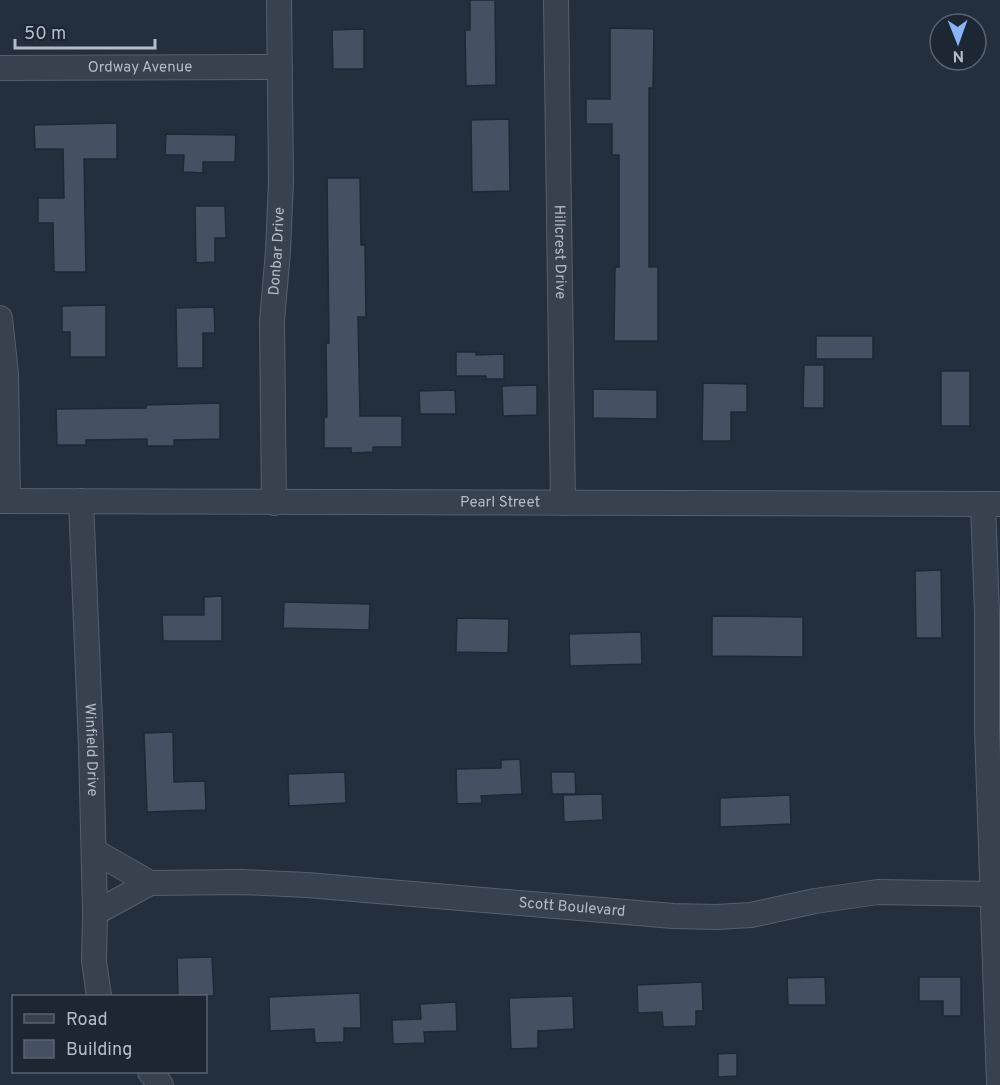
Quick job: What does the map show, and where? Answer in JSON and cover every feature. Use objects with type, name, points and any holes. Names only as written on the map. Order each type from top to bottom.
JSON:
[{"type":"street","name":"Donbar Drive","points":[[274,503],[272,321],[281,181],[279,0]]},
{"type":"street","name":"Hillcrest Drive","points":[[556,0],[563,503]]},
{"type":"street","name":"Ordway Avenue","points":[[0,68],[280,67]]},
{"type":"street","points":[[0,318],[6,374],[4,501]]},
{"type":"street","name":"Pearl Street","points":[[4,501],[992,504]]},
{"type":"street","name":"Winfield Drive","points":[[81,501],[94,851],[94,960],[99,995]]},
{"type":"street","points":[[992,504],[987,613],[994,729],[992,894],[998,944],[999,1085]]},
{"type":"street","points":[[94,851],[150,883]]},
{"type":"street","name":"Scott Boulevard","points":[[95,913],[150,883],[241,882],[307,885],[662,915],[716,917],[751,915],[815,901],[878,892],[992,894]]},
{"type":"street","points":[[152,1073],[161,1085]]},
{"type":"building","points":[[470,0],[495,0],[496,85],[466,86],[465,30],[470,30]]},
{"type":"building","points":[[610,28],[654,29],[653,88],[649,88],[649,267],[658,267],[658,341],[614,341],[615,267],[619,267],[619,155],[612,155],[612,124],[586,124],[586,99],[610,99]]},
{"type":"building","points":[[364,29],[364,69],[333,69],[332,30]]},
{"type":"building","points":[[509,119],[510,191],[472,192],[471,120]]},
{"type":"building","points":[[117,123],[117,159],[84,159],[86,272],[54,272],[53,223],[38,223],[38,198],[64,198],[63,149],[35,149],[34,125]]},
{"type":"building","points":[[166,134],[236,135],[235,162],[203,162],[203,173],[183,172],[184,155],[165,155]]},
{"type":"building","points":[[327,178],[360,178],[361,245],[365,245],[366,317],[358,317],[360,416],[402,416],[402,447],[373,447],[373,452],[351,453],[351,448],[324,448],[324,417],[327,417],[326,343],[329,343]]},
{"type":"building","points":[[195,206],[225,206],[226,238],[215,238],[215,262],[196,263]]},
{"type":"building","points":[[106,305],[106,357],[70,357],[70,332],[62,332],[62,306]]},
{"type":"building","points":[[214,307],[215,333],[203,333],[203,368],[177,368],[176,308]]},
{"type":"building","points":[[816,336],[873,336],[873,359],[816,359]]},
{"type":"building","points":[[456,352],[476,352],[476,355],[504,354],[504,379],[486,379],[486,376],[456,376]]},
{"type":"building","points":[[804,365],[824,365],[824,408],[803,408]]},
{"type":"building","points":[[941,371],[970,371],[970,426],[941,426]]},
{"type":"building","points":[[703,383],[747,384],[747,412],[731,412],[731,441],[702,441]]},
{"type":"building","points":[[537,385],[537,415],[503,416],[502,386]]},
{"type":"building","points":[[593,389],[657,390],[657,419],[593,418]]},
{"type":"building","points":[[455,390],[456,414],[420,414],[419,391]]},
{"type":"building","points":[[220,403],[220,439],[174,440],[174,446],[147,446],[147,439],[86,440],[86,445],[57,445],[56,409],[146,408],[146,405]]},
{"type":"building","points":[[941,570],[942,638],[916,638],[915,571]]},
{"type":"building","points":[[222,596],[222,641],[163,641],[162,615],[204,615],[204,597]]},
{"type":"building","points":[[284,602],[370,604],[369,630],[283,628]]},
{"type":"building","points":[[712,616],[803,617],[803,657],[712,656]]},
{"type":"building","points":[[457,618],[509,619],[508,653],[456,652]]},
{"type":"building","points":[[641,632],[642,664],[570,666],[569,634]]},
{"type":"building","points":[[173,732],[174,782],[205,781],[206,810],[147,812],[144,733]]},
{"type":"building","points":[[520,759],[522,794],[481,796],[482,803],[457,804],[456,769],[501,768],[501,760]]},
{"type":"building","points":[[345,772],[346,803],[289,806],[288,774]]},
{"type":"building","points":[[551,772],[575,772],[576,794],[552,794]]},
{"type":"building","points":[[602,794],[603,820],[564,822],[563,795]]},
{"type":"building","points":[[790,795],[791,824],[720,827],[720,798]]},
{"type":"building","points":[[212,957],[214,996],[178,995],[177,958]]},
{"type":"building","points":[[825,977],[826,1005],[788,1005],[787,978]]},
{"type":"building","points":[[919,977],[961,977],[961,1016],[943,1016],[943,1001],[919,1001]]},
{"type":"building","points":[[702,982],[703,1011],[696,1011],[696,1026],[663,1027],[662,1012],[638,1013],[637,985]]},
{"type":"building","points":[[360,993],[361,1028],[344,1028],[344,1042],[315,1043],[314,1029],[270,1031],[269,997]]},
{"type":"building","points":[[573,996],[574,1029],[538,1031],[538,1048],[511,1049],[509,998]]},
{"type":"building","points":[[456,1002],[457,1031],[424,1032],[425,1043],[393,1044],[392,1020],[421,1019],[420,1004]]},
{"type":"building","points":[[737,1053],[737,1076],[718,1077],[718,1054]]}]
